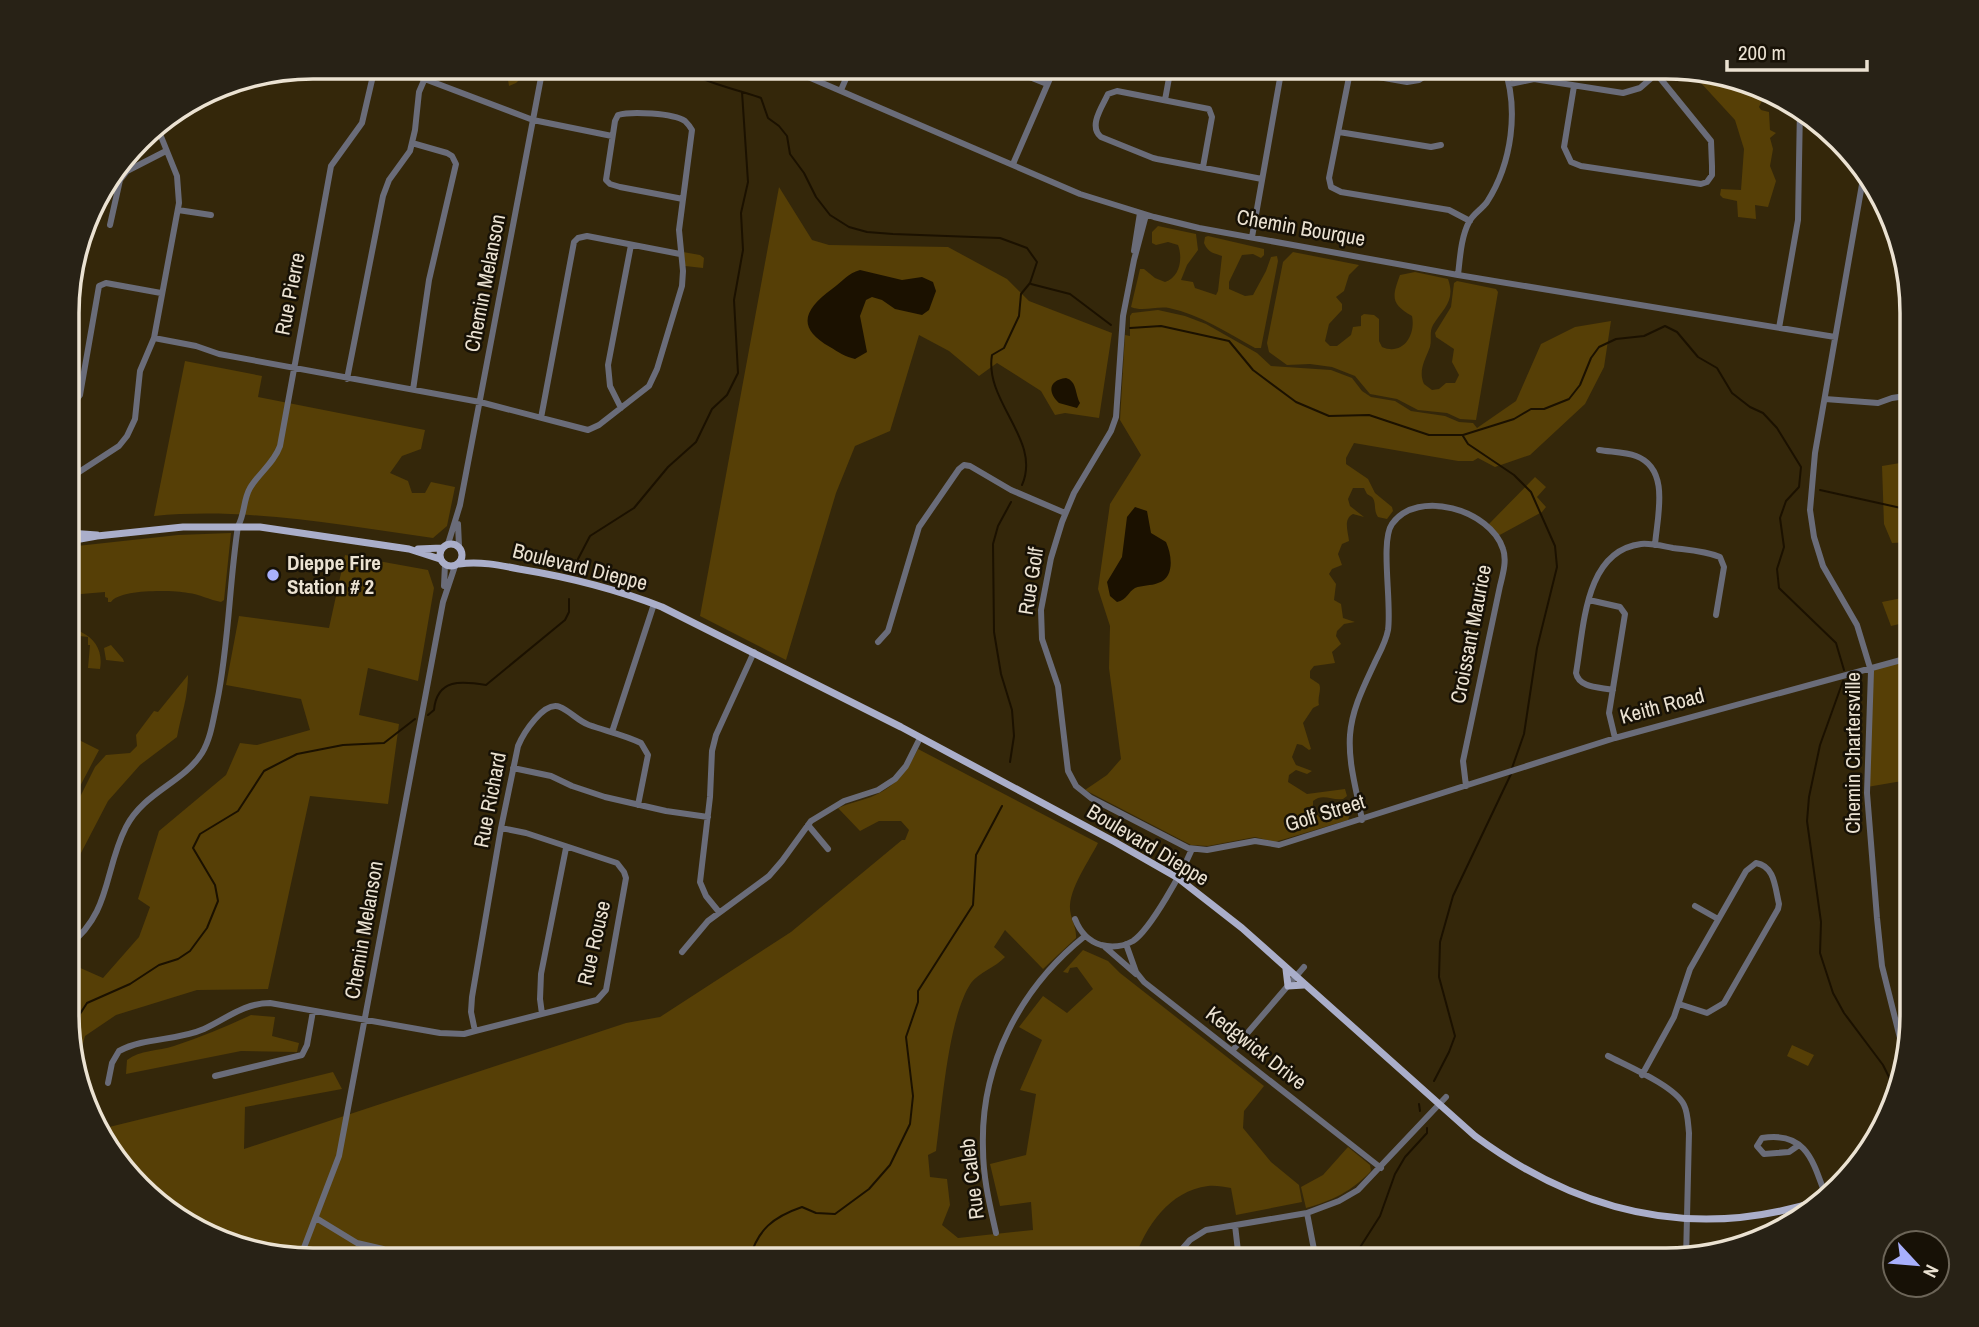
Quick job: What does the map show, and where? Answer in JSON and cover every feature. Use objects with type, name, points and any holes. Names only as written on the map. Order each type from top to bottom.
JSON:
[{"type":"main road","points":[[79,539],[183,527],[289,530],[409,549],[457,565],[492,564]]},
{"type":"main road","points":[[79,534],[97,536]]},
{"type":"main road","points":[[409,549],[445,546],[460,548],[468,556],[492,564]]},
{"type":"main road","points":[[443,562],[445,546]]},
{"type":"main road","points":[[457,565],[463,556],[460,548]]},
{"type":"main road","name":"Boulevard Dieppe","points":[[492,564],[608,588],[654,604],[754,652],[920,738],[1178,878],[1231,918],[1440,1105],[1504,1157],[1572,1193],[1631,1212],[1687,1218],[1744,1217],[1801,1205]]},
{"type":"main road","points":[[1286,968],[1288,986],[1304,985]]},
{"type":"street","name":"Rue Pierre","points":[[79,936],[98,913],[121,836],[133,815],[147,799],[193,764],[207,743],[223,667],[238,527],[251,487],[278,450],[331,166],[362,123],[372,79]]},
{"type":"street","points":[[347,379],[383,196],[389,180],[410,150],[419,92],[425,79]]},
{"type":"street","points":[[428,79],[533,120],[612,136]]},
{"type":"street","name":"Chemin Melanson","points":[[460,505],[540,79]]},
{"type":"street","name":"Chemin Bourque","points":[[815,79],[1080,194],[1143,214],[1199,228],[1458,275],[1835,337]]},
{"type":"street","points":[[841,90],[846,79]]},
{"type":"street","points":[[1036,79],[1047,84]]},
{"type":"street","points":[[1013,164],[1049,79]]},
{"type":"street","points":[[1165,100],[1169,79]]},
{"type":"street","points":[[1252,237],[1281,79]]},
{"type":"street","points":[[1349,79],[1329,178],[1331,187],[1341,192],[1449,210],[1470,220]]},
{"type":"street","points":[[1394,79],[1407,82],[1420,79]]},
{"type":"street","points":[[1458,275],[1464,236],[1470,220],[1487,202],[1504,165],[1513,106],[1508,79]]},
{"type":"street","points":[[1510,84],[1534,79],[1623,93],[1632,92],[1649,79]]},
{"type":"street","points":[[1574,86],[1564,147],[1571,162],[1581,166],[1700,184],[1707,182],[1712,175],[1711,141],[1660,79]]},
{"type":"street","points":[[1203,167],[1212,119],[1211,112],[1205,107],[1111,92],[1095,124],[1096,132],[1101,137],[1149,156],[1203,167],[1262,179]]},
{"type":"street","points":[[153,338],[347,379],[480,402],[588,430],[599,425],[649,386],[657,369],[682,286],[679,230],[692,130],[686,122],[672,117],[628,112],[618,115],[606,180],[610,184],[683,199]]},
{"type":"street","points":[[1779,328],[1798,220],[1801,121]]},
{"type":"street","points":[[1339,132],[1430,147],[1441,145]]},
{"type":"street","points":[[79,472],[109,454],[134,425],[140,371],[153,338],[179,203],[177,176],[160,135]]},
{"type":"street","points":[[412,143],[447,153],[456,164],[429,280],[412,390]]},
{"type":"street","points":[[127,171],[166,151]]},
{"type":"street","points":[[110,225],[120,181]]},
{"type":"street","name":"Chemin Chartersville","points":[[1862,185],[1811,485],[1810,510],[1812,530],[1823,566],[1857,625],[1872,678],[1867,793],[1882,966],[1899,1035]]},
{"type":"street","points":[[178,210],[211,215]]},
{"type":"street","name":"Rue Golf","points":[[1143,214],[1123,316],[1116,417],[1111,431],[1086,471],[1065,513],[1051,558],[1041,621],[1044,643],[1058,686],[1065,762],[1069,774],[1079,789],[1091,798],[1192,849]]},
{"type":"street","points":[[541,418],[574,242],[586,236],[680,254]]},
{"type":"street","points":[[621,408],[610,386],[608,365],[631,245]]},
{"type":"street","points":[[79,396],[99,286],[106,283],[161,293]]},
{"type":"street","points":[[1825,399],[1878,403],[1900,397]]},
{"type":"street","points":[[1599,450],[1640,458],[1655,472],[1660,490],[1655,545]]},
{"type":"street","points":[[878,642],[888,631],[919,527],[964,465],[1011,490],[1065,513]]},
{"type":"street","points":[[445,546],[460,505]]},
{"type":"street","points":[[460,505],[457,536],[460,548]]},
{"type":"street","name":"Croissant Maurice","points":[[1362,820],[1352,771],[1350,733],[1356,705],[1388,632],[1390,602],[1387,535],[1392,523],[1405,512],[1420,506],[1462,511],[1481,520],[1503,548],[1504,564],[1500,586],[1463,761],[1466,786]]},
{"type":"street","points":[[1613,690],[1584,684],[1577,678],[1595,577],[1609,559],[1631,546],[1642,544],[1722,558],[1724,566],[1716,615]]},
{"type":"street","points":[[443,562],[443,602]]},
{"type":"street","points":[[443,602],[457,565]]},
{"type":"street","points":[[1589,600],[1620,607],[1625,612],[1609,718],[1615,737]]},
{"type":"street","name":"Chemin Melanson","points":[[304,1247],[339,1156],[443,602]]},
{"type":"street","points":[[612,732],[654,604]]},
{"type":"street","points":[[719,912],[706,896],[700,882],[712,751],[716,735],[754,652]]},
{"type":"street","name":"Keith Road","points":[[1466,786],[1615,737],[1900,660]]},
{"type":"street","name":"Rue Richard","points":[[475,1031],[471,1012],[472,997],[501,828],[513,768],[523,735],[549,708],[560,707],[584,723],[641,743],[647,750],[638,805]]},
{"type":"street","points":[[682,952],[702,926],[769,876],[808,825],[844,801],[878,790],[895,779],[906,766],[920,738]]},
{"type":"street","points":[[513,768],[551,776],[583,790],[638,805],[708,817]]},
{"type":"street","name":"Golf Street","points":[[1192,849],[1210,850],[1251,841],[1279,845],[1466,786]]},
{"type":"street","points":[[808,825],[828,849]]},
{"type":"street","name":"Rue Rouse","points":[[108,1083],[113,1059],[124,1048],[192,1033],[256,1004],[270,1003],[448,1034],[475,1031],[597,1000],[606,990],[626,878],[624,872],[617,863],[526,833],[501,828]]},
{"type":"street","points":[[542,1014],[541,974],[566,848]]},
{"type":"street","points":[[1075,919],[1086,936],[1103,946],[1126,944],[1142,932],[1178,878],[1192,849]]},
{"type":"street","points":[[1642,1075],[1674,1017],[1690,969],[1717,919],[1746,871],[1756,863],[1766,865],[1779,904],[1778,909],[1724,1003],[1707,1013],[1679,1004]]},
{"type":"street","points":[[1695,906],[1717,919]]},
{"type":"street","name":"Rue Caleb","points":[[996,1233],[982,1148],[984,1113],[993,1068],[1007,1032],[1028,995],[1048,970],[1086,936]]},
{"type":"street","points":[[1126,944],[1138,976]]},
{"type":"street","name":"Kedgwick Drive","points":[[1103,946],[1381,1168]]},
{"type":"street","points":[[1232,1051],[1304,967]]},
{"type":"street","points":[[215,1076],[302,1055],[306,1049],[313,1011]]},
{"type":"street","points":[[1608,1056],[1679,1098],[1687,1114],[1686,1247]]},
{"type":"street","points":[[1183,1248],[1206,1230],[1307,1213],[1339,1201],[1358,1190],[1381,1168],[1446,1097]]},
{"type":"street","points":[[1799,1145],[1789,1152],[1764,1154],[1758,1146],[1762,1138],[1776,1137],[1799,1145],[1813,1160],[1823,1188]]},
{"type":"street","points":[[1307,1213],[1314,1248]]},
{"type":"street","points":[[316,1218],[357,1243],[379,1248]]},
{"type":"street","points":[[1235,1225],[1238,1248]]},
{"type":"shaded area","points":[[508,79],[520,79],[516,83],[509,86]]},
{"type":"shaded area","points":[[1700,82],[1742,91],[1762,100],[1759,107],[1769,112],[1770,130],[1776,133],[1770,138],[1773,149],[1770,166],[1776,181],[1768,207],[1755,205],[1756,219],[1738,217],[1737,201],[1720,195],[1721,189],[1741,190],[1744,149],[1735,120]]},
{"type":"shaded area","points":[[779,187],[812,240],[829,245],[948,247],[1007,279],[1029,301],[1112,333],[1099,418],[1065,413],[1055,415],[1041,391],[997,363],[979,376],[949,351],[919,335],[890,431],[855,446],[836,493],[786,660],[700,616]]},
{"type":"shaded area","points":[[1158,226],[1196,234],[1198,250],[1187,265],[1181,280],[1193,282],[1195,288],[1216,295],[1222,256],[1207,249],[1205,237],[1264,249],[1261,258],[1253,254],[1242,255],[1229,282],[1229,289],[1245,296],[1253,295],[1271,257],[1277,256],[1261,348],[1255,348],[1181,311],[1131,307],[1140,269],[1165,282],[1174,276],[1179,266],[1178,245],[1168,242],[1156,245],[1152,243],[1152,232]]},
{"type":"shaded area","points":[[683,252],[704,258],[703,268],[685,266]]},
{"type":"shaded area","points":[[1293,252],[1359,265],[1349,275],[1344,291],[1336,297],[1342,304],[1342,310],[1329,324],[1325,341],[1330,346],[1337,346],[1351,335],[1353,327],[1361,326],[1361,316],[1364,314],[1374,315],[1379,319],[1379,341],[1382,347],[1396,349],[1402,346],[1410,337],[1413,323],[1412,316],[1400,308],[1395,300],[1400,275],[1415,272],[1448,279],[1449,299],[1432,328],[1430,347],[1422,370],[1424,384],[1432,390],[1439,389],[1446,383],[1455,383],[1459,375],[1452,362],[1454,349],[1436,337],[1435,333],[1451,307],[1454,283],[1457,281],[1496,289],[1498,292],[1476,420],[1418,410],[1397,399],[1370,394],[1355,376],[1332,367],[1287,365],[1269,352],[1267,343],[1283,262]]},
{"type":"shaded area","points":[[860,270],[902,280],[922,277],[933,282],[936,291],[929,310],[922,315],[895,309],[872,297],[866,300],[860,316],[867,352],[855,359],[819,340],[808,325],[808,318],[810,311],[823,296],[849,275]]},
{"type":"shaded area","points":[[1158,310],[1206,324],[1257,353],[1271,366],[1331,370],[1352,378],[1362,391],[1371,397],[1395,401],[1411,411],[1473,423],[1477,428],[1516,401],[1541,344],[1575,327],[1611,321],[1604,367],[1585,404],[1530,455],[1495,467],[1478,458],[1473,461],[1458,461],[1354,443],[1346,458],[1346,464],[1368,479],[1375,493],[1392,507],[1393,511],[1387,519],[1378,517],[1373,499],[1364,488],[1353,488],[1348,499],[1350,506],[1364,517],[1353,514],[1348,519],[1349,541],[1342,544],[1338,554],[1342,565],[1332,569],[1329,574],[1336,584],[1334,600],[1341,604],[1343,618],[1355,622],[1344,624],[1337,631],[1336,636],[1341,644],[1332,652],[1335,663],[1314,666],[1310,671],[1310,678],[1319,684],[1320,688],[1319,705],[1313,708],[1303,723],[1311,749],[1297,744],[1292,757],[1296,765],[1312,771],[1307,774],[1296,770],[1289,775],[1288,782],[1307,794],[1345,789],[1347,796],[1343,799],[1324,797],[1313,801],[1313,809],[1319,817],[1331,815],[1343,804],[1349,806],[1351,812],[1348,820],[1275,842],[1255,837],[1208,846],[1191,845],[1085,790],[1107,775],[1121,759],[1109,668],[1110,626],[1098,589],[1110,504],[1141,455],[1120,420],[1125,335],[1130,336],[1132,313]]},
{"type":"shaded area","points":[[185,361],[262,376],[258,397],[425,430],[421,449],[402,456],[390,473],[408,481],[412,493],[425,493],[431,482],[455,487],[447,526],[433,538],[258,516],[154,516]]},
{"type":"shaded area","points":[[1066,378],[1075,388],[1080,403],[1077,408],[1059,403],[1051,391],[1056,381]]},
{"type":"shaded area","points":[[1900,463],[1900,543],[1892,543],[1884,524],[1882,466]]},
{"type":"shaded area","points":[[1535,477],[1546,487],[1537,497],[1546,507],[1542,512],[1496,537],[1487,526]]},
{"type":"shaded area","points":[[1135,507],[1147,511],[1151,533],[1166,542],[1171,566],[1163,580],[1135,588],[1123,600],[1117,602],[1110,596],[1107,582],[1122,557],[1127,517]]},
{"type":"shaded area","points":[[231,533],[224,600],[221,602],[170,591],[135,593],[111,602],[105,597],[105,592],[79,594],[79,546],[178,535]]},
{"type":"shaded area","points":[[345,555],[428,570],[434,588],[418,681],[368,668],[359,715],[399,724],[388,804],[310,796],[268,989],[197,990],[116,1015],[85,1036],[81,1049],[79,967],[103,978],[139,937],[150,907],[138,899],[159,831],[226,775],[240,743],[257,745],[310,730],[301,699],[226,685],[239,616],[329,628]]},
{"type":"shaded area","points":[[1900,598],[1900,624],[1891,626],[1882,602]]},
{"type":"shaded area","points":[[79,632],[91,638],[97,647],[100,669],[88,668],[88,637],[79,636]]},
{"type":"shaded area","points":[[111,645],[124,662],[106,660],[104,648]]},
{"type":"shaded area","points":[[1900,660],[1900,781],[1867,787],[1870,667]]},
{"type":"shaded area","points":[[188,675],[186,699],[177,737],[140,765],[108,801],[79,857],[79,799],[95,767],[106,755],[130,753],[137,746],[136,735],[154,711],[158,712]]},
{"type":"shaded area","points":[[79,740],[99,750],[79,788]]},
{"type":"shaded area","points":[[918,749],[1098,843],[1071,897],[1070,909],[1076,938],[1043,969],[1005,930],[994,947],[1005,957],[974,979],[963,998],[951,1040],[936,1151],[928,1155],[930,1177],[947,1179],[950,1205],[942,1225],[958,1238],[1033,1230],[1031,1202],[1000,1206],[990,1164],[1026,1155],[1036,1094],[1020,1090],[1042,1040],[1019,1027],[1043,996],[1067,1013],[1093,989],[1077,967],[1070,968],[1068,973],[1063,972],[1083,950],[1108,961],[1264,1086],[1244,1111],[1243,1128],[1271,1162],[1299,1185],[1302,1202],[1236,1215],[1231,1188],[1211,1186],[1194,1189],[1161,1212],[1139,1248],[313,1248],[267,1244],[237,1236],[183,1209],[137,1169],[108,1127],[333,1072],[342,1089],[245,1107],[244,1149],[626,1023],[660,1017],[791,932],[905,840],[909,830],[901,821],[879,821],[860,831],[838,808],[886,789],[909,765]]},
{"type":"shaded area","points":[[251,1015],[275,1017],[272,1036],[299,1043],[297,1052],[241,1051],[126,1074],[127,1060],[132,1057],[184,1043]]},
{"type":"shaded area","points":[[1792,1045],[1814,1055],[1808,1066],[1787,1056]]},
{"type":"shaded area","points":[[1348,1147],[1370,1165],[1371,1171],[1341,1194],[1306,1208],[1301,1187],[1323,1175]]},
{"type":"waterway","points":[[704,79],[761,98],[768,118],[787,136],[790,154],[804,173],[816,197],[830,215],[849,227],[867,232],[893,234],[1000,238],[1027,248],[1037,262],[1030,283],[1021,294],[1019,316],[1004,348],[992,355],[996,389],[1025,452],[1026,468],[1022,485]]},
{"type":"waterway","points":[[578,559],[590,536],[634,508],[668,467],[696,442],[712,409],[727,395],[738,373],[734,300],[743,250],[741,213],[748,182],[742,92]]},
{"type":"waterway","points":[[1031,284],[1070,294],[1111,325]]},
{"type":"waterway","points":[[1130,328],[1161,326],[1229,341],[1253,370],[1296,402],[1329,416],[1369,415],[1429,435],[1463,435],[1514,419],[1531,409],[1544,409],[1569,399],[1580,385],[1591,358],[1599,347],[1616,339],[1644,336],[1665,326],[1677,332],[1698,357],[1717,368],[1732,393],[1763,413],[1777,428],[1801,467],[1799,487],[1786,501],[1780,518],[1784,547],[1777,569],[1779,588],[1836,643],[1844,670]]},
{"type":"waterway","points":[[1463,436],[1468,444],[1514,475],[1531,492],[1555,546],[1557,567],[1537,648],[1524,734],[1512,768]]},
{"type":"waterway","points":[[1820,490],[1900,508]]},
{"type":"waterway","points":[[1010,762],[1014,736],[1012,710],[1001,674],[994,632],[993,544],[998,526],[1011,502]]},
{"type":"waterway","points":[[428,715],[434,710],[436,700],[445,687],[460,683],[486,685],[565,620],[569,612],[569,599]]},
{"type":"waterway","points":[[1843,681],[1820,745],[1809,797],[1807,821],[1821,922],[1820,953],[1833,993],[1844,1013],[1883,1065],[1891,1080]]},
{"type":"waterway","points":[[79,1015],[87,1003],[130,984],[159,965],[178,959],[190,951],[207,928],[218,901],[215,885],[193,848],[200,834],[238,811],[264,771],[297,754],[343,745],[384,743],[415,719]]},
{"type":"waterway","points":[[1434,1081],[1455,1036],[1439,977],[1440,942],[1453,896],[1511,774]]},
{"type":"waterway","points":[[753,1248],[762,1232],[775,1220],[802,1207],[816,1213],[835,1214],[869,1189],[890,1165],[910,1124],[913,1096],[906,1037],[918,1002],[918,991],[973,905],[976,855],[1002,806]]},
{"type":"waterway","points":[[1419,1104],[1420,1111]]},
{"type":"waterway","points":[[1360,1248],[1380,1216],[1395,1174],[1405,1157],[1427,1133],[1427,1128]]},
{"type":"place","name":"Dieppe Fire Station # 2","points":[[273,575]]}]
